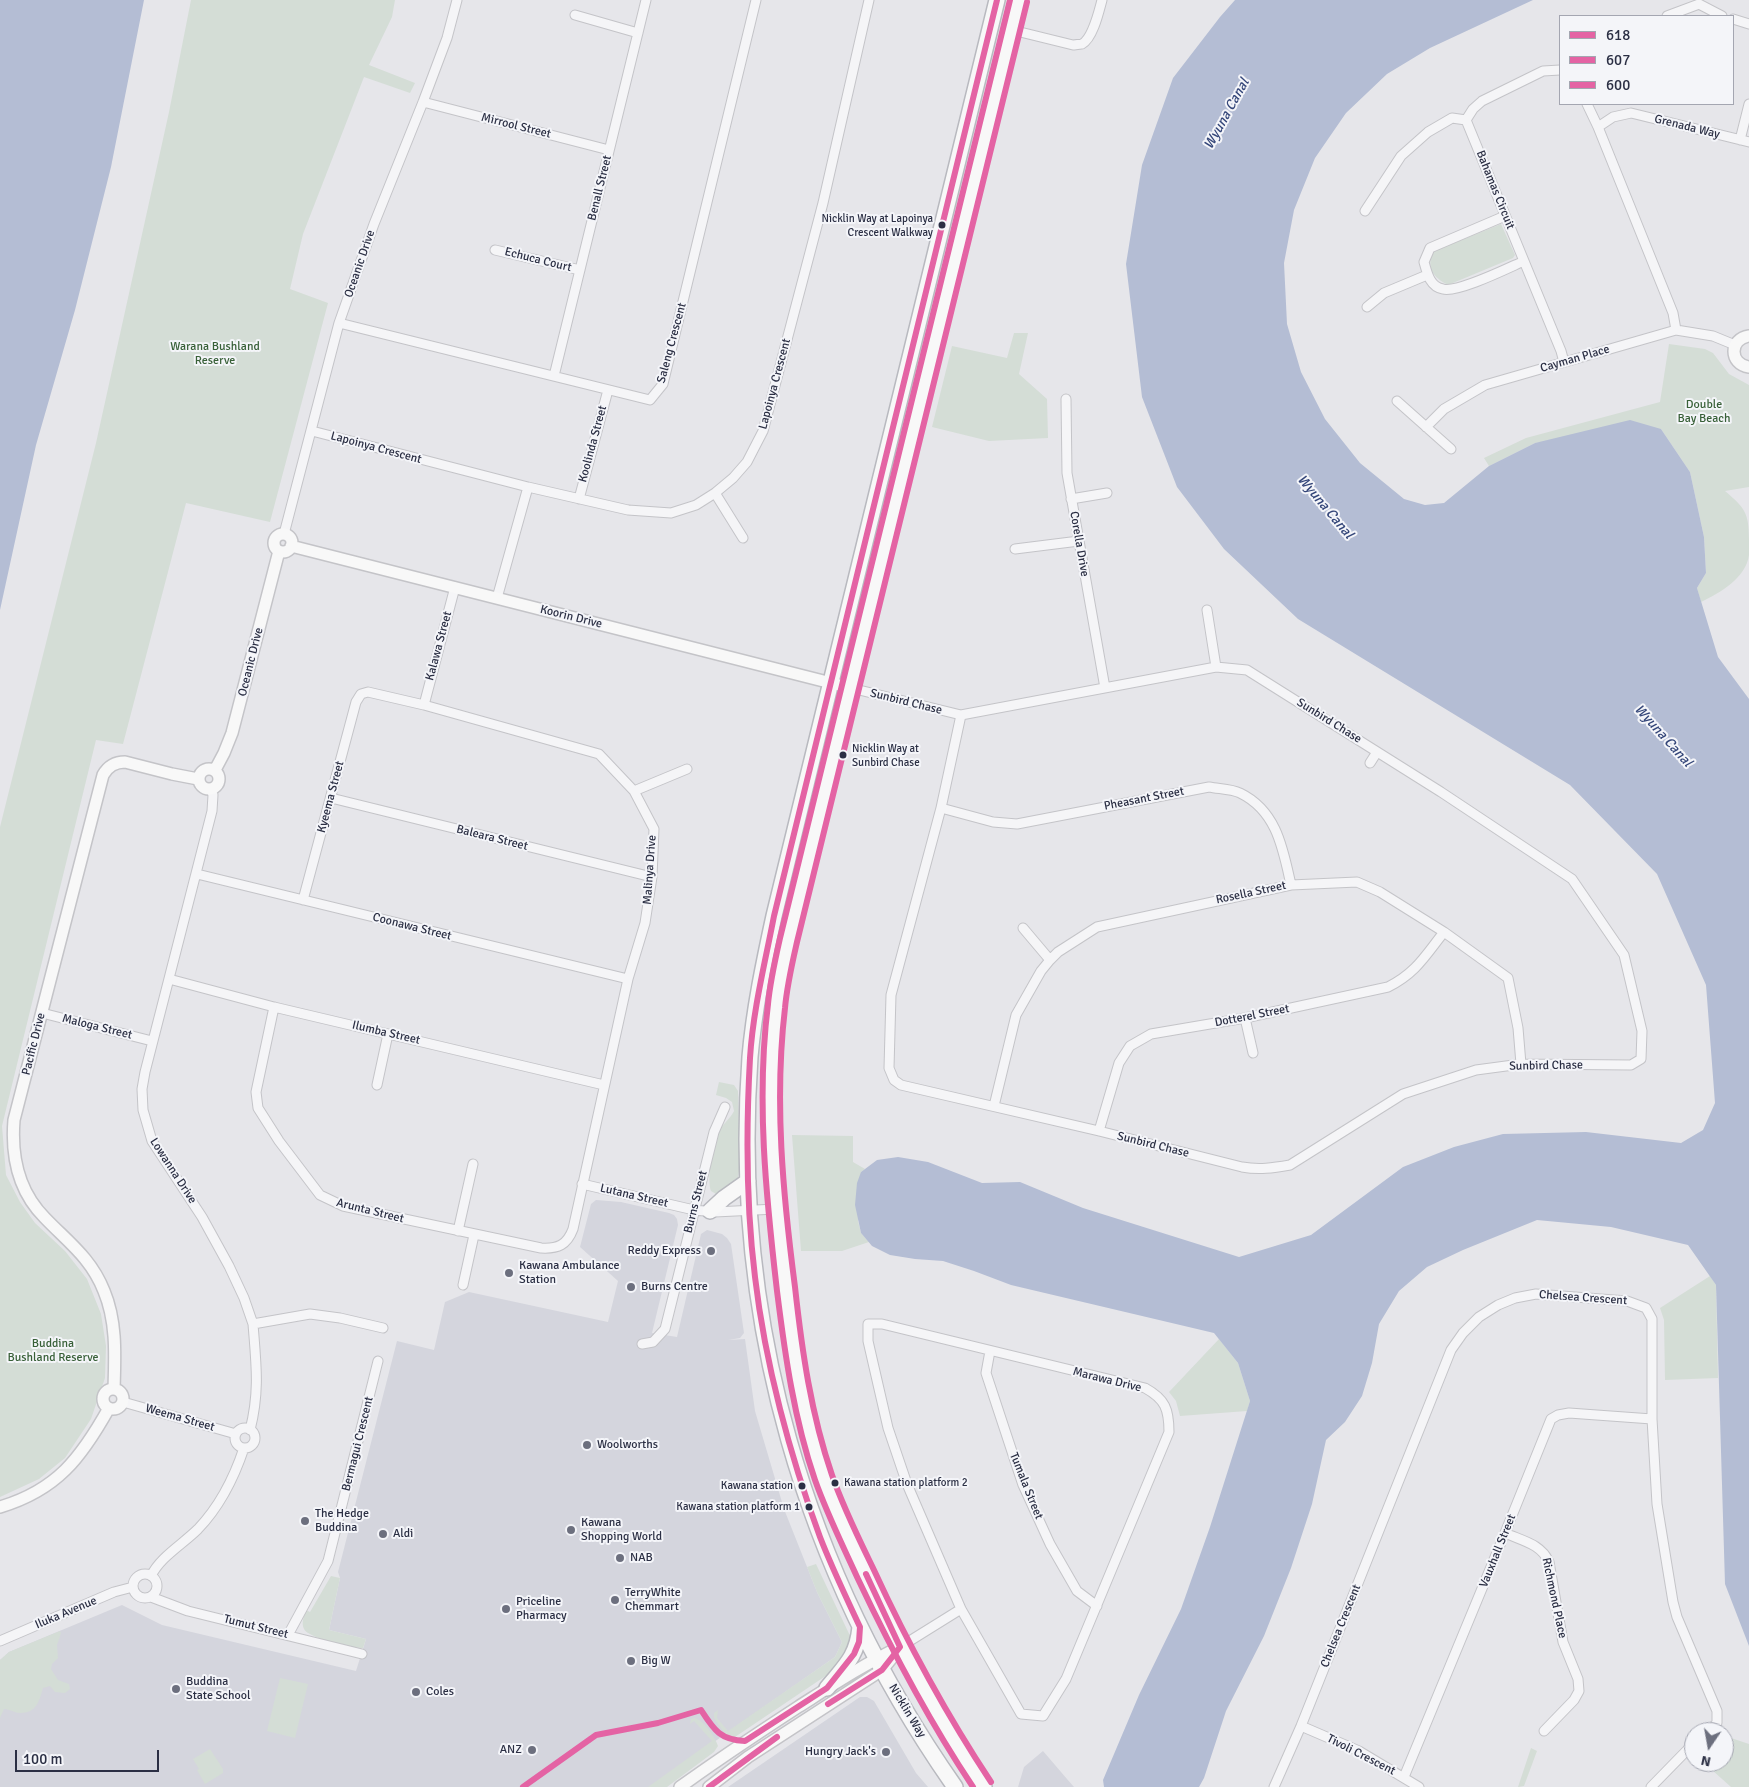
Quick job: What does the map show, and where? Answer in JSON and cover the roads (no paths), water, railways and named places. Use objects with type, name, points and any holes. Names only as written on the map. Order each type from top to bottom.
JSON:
[{"type":"highway","name":"Nicklin Way","points":[[955,1787],[910,1718],[860,1627],[820,1538],[793,1455],[776,1392],[764,1336],[755,1277],[748,1181],[748,1128],[750,1056],[759,991],[774,916],[997,0]]},
{"type":"highway","name":"Nicklin Way","points":[[984,1787],[933,1709],[900,1647],[831,1496],[814,1447],[797,1373],[776,1209],[772,1059],[776,1005],[788,940],[1019,0]]},
{"type":"highway","points":[[702,1211],[748,1181]]},
{"type":"highway","points":[[827,1688],[854,1654],[859,1642],[860,1627]]},
{"type":"street","name":"Oceanic Drive","points":[[284,534],[339,323],[374,224],[423,102],[446,38],[457,0]]},
{"type":"street","name":"Benall Street","points":[[554,376],[646,0]]},
{"type":"street","name":"Saleng Crescent","points":[[339,323],[650,400],[663,384],[756,0]]},
{"type":"street","name":"Lapoinya Crescent","points":[[312,431],[528,487],[628,510],[671,513],[696,505],[715,493],[733,478],[747,462],[763,431],[823,203],[869,0]]},
{"type":"street","points":[[1012,30],[1074,45],[1081,44],[1088,38],[1097,20],[1102,0]]},
{"type":"street","points":[[1670,15],[1699,4],[1720,15]]},
{"type":"street","points":[[575,15],[638,33]]},
{"type":"street","points":[[1734,19],[1749,24]]},
{"type":"street","points":[[1365,212],[1401,156],[1428,132],[1452,118],[1466,120],[1482,101],[1543,71],[1559,70]]},
{"type":"street","name":"Mirrool Street","points":[[423,102],[609,150]]},
{"type":"street","points":[[1744,141],[1749,104]]},
{"type":"street","points":[[1587,105],[1598,127],[1673,313],[1676,330]]},
{"type":"street","name":"Grenada Way","points":[[1598,127],[1613,117],[1631,113],[1744,141]]},
{"type":"street","name":"Bahamas Circuit","points":[[1466,120],[1564,362]]},
{"type":"street","points":[[1505,216],[1430,248],[1424,262],[1427,275],[1431,282],[1443,289],[1460,287],[1524,261]]},
{"type":"street","name":"Echuca Court","points":[[496,250],[580,270]]},
{"type":"street","points":[[1367,307],[1384,293],[1427,275]]},
{"type":"street","name":"Cayman Place","points":[[1426,426],[1444,409],[1485,386],[1676,330],[1713,336],[1735,345]]},
{"type":"street","points":[[1749,336],[1742,338],[1735,345],[1734,354],[1737,362],[1744,367],[1749,367]]},
{"type":"street","name":"Koolinda Street","points":[[579,499],[608,390]]},
{"type":"street","name":"Corella Drive","points":[[1066,399],[1066,473],[1106,688]]},
{"type":"street","points":[[1397,401],[1451,450]]},
{"type":"street","points":[[497,598],[528,487]]},
{"type":"street","points":[[715,493],[743,538]]},
{"type":"street","points":[[1071,499],[1107,493]]},
{"type":"street","points":[[284,534],[290,538],[291,546],[287,550],[279,551],[275,547],[274,542],[278,535],[284,534]]},
{"type":"street","points":[[1014,549],[1079,541]]},
{"type":"street","name":"Koorin Drive","points":[[291,546],[455,586],[851,688]]},
{"type":"street","name":"Oceanic Drive","points":[[214,770],[224,753],[232,733],[279,551]]},
{"type":"street","name":"Kalawa Street","points":[[424,704],[455,586]]},
{"type":"street","points":[[1207,610],[1216,667]]},
{"type":"street","name":"Sunbird Chase","points":[[851,688],[961,715],[1216,667],[1247,670],[1572,879],[1624,955],[1642,1031],[1641,1059],[1631,1065],[1521,1064],[1476,1070],[1403,1094],[1290,1165],[1257,1170],[901,1085],[894,1080],[889,1068],[891,995],[941,808],[961,715]]},
{"type":"street","name":"Malinya Drive","points":[[361,694],[368,692],[424,704],[599,754],[634,791],[654,829],[652,877],[645,923],[628,979],[582,1184]]},
{"type":"street","name":"Kyeema Street","points":[[304,900],[356,702],[361,694]]},
{"type":"street","points":[[1370,763],[1377,752]]},
{"type":"street","name":"Pacific Drive","points":[[114,1389],[115,1344],[113,1322],[104,1291],[91,1266],[76,1247],[44,1218],[31,1202],[21,1184],[16,1168],[13,1136],[14,1120],[106,770],[118,762],[125,762],[198,779]]},
{"type":"street","points":[[205,769],[214,770],[219,779],[217,785],[211,789],[202,787],[198,779],[200,773],[205,769]]},
{"type":"street","points":[[634,791],[687,769]]},
{"type":"street","name":"Pheasant Street","points":[[941,808],[993,822],[1016,824],[1210,786],[1239,793],[1263,810],[1280,838],[1291,885]]},
{"type":"street","name":"Lowanna Drive","points":[[211,789],[213,795],[212,811],[152,1041],[142,1089],[143,1110],[152,1141],[202,1217],[230,1266],[253,1324],[258,1386],[255,1412],[250,1430]]},
{"type":"street","name":"Baleara Street","points":[[331,798],[652,877]]},
{"type":"street","name":"Coonawa Street","points":[[196,874],[628,979]]},
{"type":"street","name":"Rosella Street","points":[[994,1106],[1016,1015],[1042,971],[1058,952],[1097,927],[1291,885],[1357,882],[1380,892],[1444,932],[1508,978],[1518,1028],[1521,1064]]},
{"type":"street","points":[[1023,928],[1050,960]]},
{"type":"street","name":"Dotterel Street","points":[[1099,1131],[1118,1063],[1130,1046],[1151,1034],[1245,1018],[1388,987],[1401,981],[1415,970],[1444,932]]},
{"type":"street","name":"Ilumba Street","points":[[169,979],[274,1007],[604,1085]]},
{"type":"street","name":"Arunta Street","points":[[274,1007],[256,1092],[258,1108],[279,1141],[320,1195],[343,1206],[474,1235],[541,1248],[552,1248],[569,1240],[582,1184]]},
{"type":"street","name":"Maloga Street","points":[[42,1013],[152,1041]]},
{"type":"street","points":[[1245,1018],[1253,1053]]},
{"type":"street","points":[[377,1085],[388,1034]]},
{"type":"street","name":"Burns Street","points":[[642,1344],[652,1342],[665,1329],[702,1211],[714,1132],[725,1107]]},
{"type":"street","points":[[458,1231],[473,1164]]},
{"type":"street","name":"Lutana Street","points":[[582,1184],[702,1211],[776,1209]]},
{"type":"street","points":[[463,1285],[474,1235]]},
{"type":"street","name":"Chelsea Crescent","points":[[1274,1787],[1301,1726],[1451,1350],[1463,1333],[1479,1316],[1515,1298],[1536,1294],[1627,1301],[1646,1308],[1652,1318],[1652,1419],[1657,1504],[1677,1617],[1718,1711],[1717,1722]]},
{"type":"street","points":[[253,1324],[310,1314],[340,1318],[383,1328]]},
{"type":"street","name":"Marawa Drive","points":[[868,1324],[882,1324],[990,1351],[1145,1388],[1157,1394],[1166,1405],[1169,1421],[1169,1432],[1066,1679],[1043,1716],[1021,1714],[961,1609],[908,1484],[888,1428],[868,1341],[868,1324]]},
{"type":"street","name":"Tumala Street","points":[[990,1351],[986,1373],[1023,1485],[1050,1544],[1077,1590],[1097,1606]]},
{"type":"street","name":"Bermagui Crescent","points":[[288,1635],[313,1591],[330,1555],[378,1361]]},
{"type":"street","points":[[114,1389],[121,1392],[123,1402],[119,1408],[109,1408],[104,1403],[104,1396],[108,1390],[114,1389]]},
{"type":"street","name":"Weema Street","points":[[123,1402],[236,1434]]},
{"type":"street","points":[[0,1507],[31,1495],[51,1482],[70,1466],[91,1440],[109,1408]]},
{"type":"street","name":"Vauxhall Street","points":[[1404,1777],[1506,1533],[1551,1419],[1558,1415],[1569,1413],[1652,1419]]},
{"type":"street","points":[[242,1428],[250,1430],[254,1435],[254,1441],[250,1446],[244,1448],[236,1443],[236,1434],[242,1428]]},
{"type":"street","points":[[151,1576],[159,1565],[199,1528],[213,1510],[232,1480],[244,1448]]},
{"type":"street","name":"Richmond Place","points":[[1506,1533],[1545,1552],[1549,1562],[1563,1642],[1578,1679],[1579,1690],[1574,1700],[1544,1731]]},
{"type":"street","points":[[140,1575],[151,1576],[156,1581],[157,1588],[152,1597],[148,1598],[136,1595],[133,1587],[134,1580],[140,1575]]},
{"type":"street","name":"Iluka Avenue","points":[[0,1641],[114,1592],[133,1587]]},
{"type":"street","name":"Tumut Street","points":[[152,1597],[188,1611],[362,1654]]},
{"type":"street","points":[[709,1787],[748,1756],[880,1664],[900,1647],[961,1609]]},
{"type":"street","points":[[680,1787],[728,1752],[827,1688],[880,1664]]},
{"type":"street","name":"Tivoli Crescent","points":[[1301,1726],[1359,1751],[1419,1787]]},
{"type":"street","points":[[1651,1787],[1684,1753]]},
{"type":"water","points":[[0,0],[144,0],[111,167],[75,310],[36,445],[0,610]]},
{"type":"water","name":"Wyuna Canal","points":[[1235,0],[1533,0],[1430,48],[1387,74],[1346,113],[1315,158],[1294,210],[1284,263],[1287,324],[1301,372],[1325,419],[1360,463],[1404,499],[1425,505],[1444,503],[1489,466],[1535,443],[1630,420],[1661,429],[1690,472],[1704,537],[1706,573],[1697,588],[1718,657],[1749,699],[1749,1646],[1725,1584],[1716,1285],[1688,1245],[1611,1227],[1537,1220],[1427,1267],[1399,1291],[1379,1324],[1372,1363],[1362,1396],[1345,1422],[1326,1440],[1312,1504],[1291,1568],[1264,1636],[1226,1711],[1204,1778],[1199,1787],[1104,1787],[1103,1780],[1139,1695],[1181,1609],[1210,1527],[1250,1401],[1238,1363],[1214,1333],[1011,1285],[943,1261],[890,1255],[872,1246],[861,1233],[855,1205],[857,1183],[861,1172],[877,1160],[898,1157],[928,1162],[982,1183],[1020,1182],[1083,1208],[1239,1257],[1311,1235],[1403,1167],[1454,1147],[1503,1134],[1586,1132],[1681,1143],[1703,1130],[1715,1103],[1706,985],[1657,874],[1570,785],[1298,619],[1224,549],[1177,487],[1142,397],[1126,264],[1142,165],[1173,78]]},
{"type":"place","name":"Nicklin Way at Lapoinya Crescent Walkway","points":[[942,225]]},
{"type":"place","name":"Nicklin Way at Sunbird Chase","points":[[843,755]]},
{"type":"place","name":"Reddy Express","points":[[711,1251]]},
{"type":"place","name":"Kawana Ambulance Station","points":[[509,1273]]},
{"type":"place","name":"Burns Centre","points":[[631,1287]]},
{"type":"place","name":"Woolworths","points":[[587,1445]]},
{"type":"place","name":"Kawana station platform 2","points":[[835,1483]]},
{"type":"place","name":"Kawana station","points":[[802,1486]]},
{"type":"place","name":"Kawana station platform 1","points":[[809,1507]]},
{"type":"place","name":"The Hedge Buddina","points":[[305,1521]]},
{"type":"place","name":"Kawana Shopping World","points":[[571,1530]]},
{"type":"place","name":"Aldi","points":[[383,1534]]},
{"type":"place","name":"NAB","points":[[620,1558]]},
{"type":"place","name":"TerryWhite Chemmart","points":[[615,1600]]},
{"type":"place","name":"Priceline Pharmacy","points":[[506,1609]]},
{"type":"place","name":"Big W","points":[[631,1661]]},
{"type":"place","name":"Buddina State School","points":[[176,1689]]},
{"type":"place","name":"Coles","points":[[416,1692]]},
{"type":"place","name":"ANZ","points":[[532,1750]]},
{"type":"place","name":"Hungry Jack's","points":[[886,1752]]},
{"type":"park label","name":"Warana Bushland Reserve","points":[[215,354]]},
{"type":"park label","name":"Double Bay Beach","points":[[1704,412]]},
{"type":"park label","name":"Buddina Bushland Reserve","points":[[53,1351]]}]
